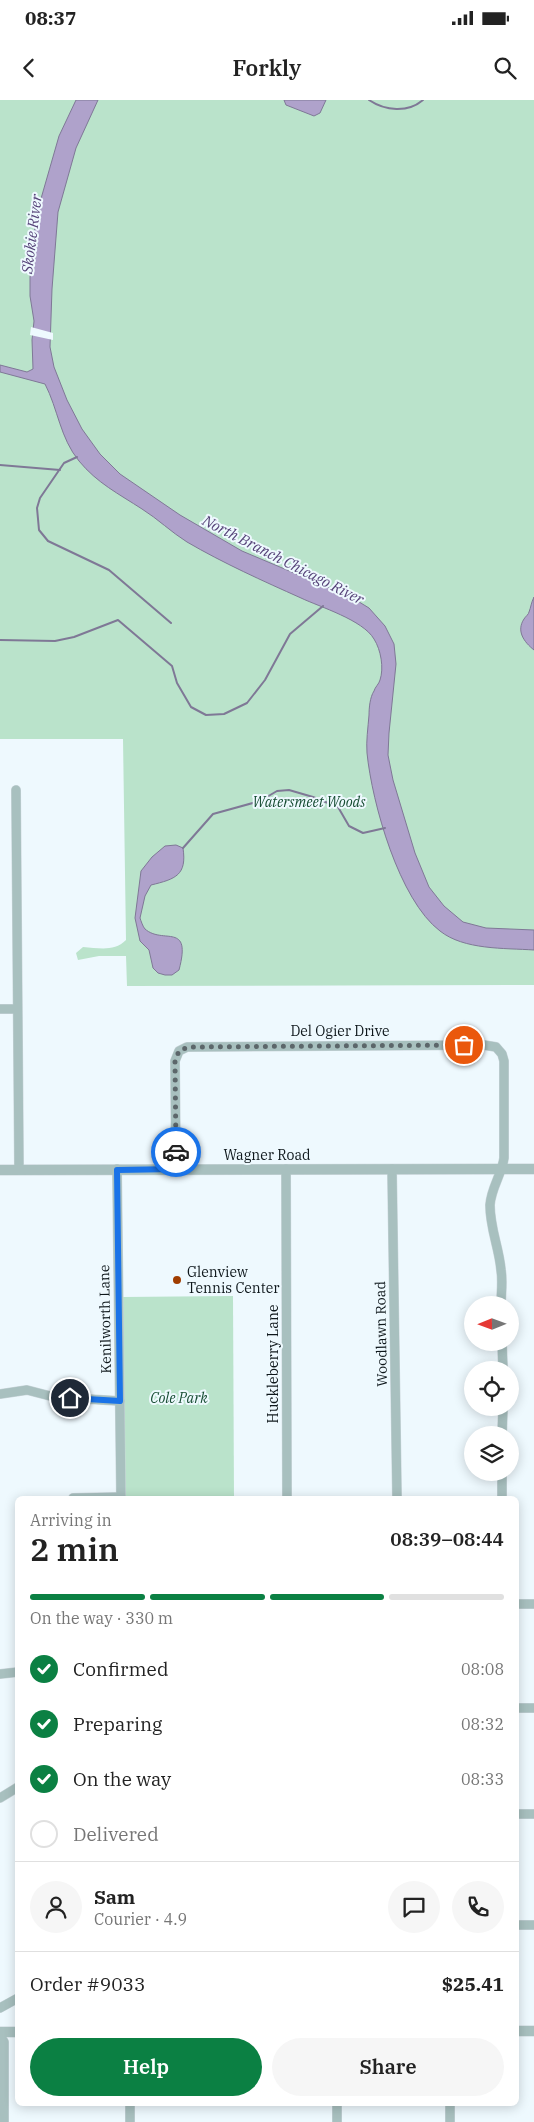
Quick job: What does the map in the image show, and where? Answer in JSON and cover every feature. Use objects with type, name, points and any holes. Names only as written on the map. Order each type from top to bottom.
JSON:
[{"type":"street","points":[[16,790],[19,1170]]},
{"type":"street","points":[[0,1009],[17,1009]]},
{"type":"street","name":"Del Ogier Drive","points":[[176,1169],[175,1061],[179,1051],[182,1049],[194,1046],[484,1045],[496,1047],[502,1054],[504,1061],[503,1169]]},
{"type":"street","name":"Wagner Road","points":[[0,1170],[534,1168]]},
{"type":"street","name":"Huckleberry Lane","points":[[286,1169],[287,1496]]},
{"type":"street","name":"Woodlawn Road","points":[[392,1169],[397,1496]]},
{"type":"street","points":[[501,1296],[502,1271],[491,1228],[490,1203],[495,1182],[503,1169]]},
{"type":"street","name":"Kenilworth Lane","points":[[117,1170],[121,1496]]},
{"type":"street","points":[[0,1394],[27,1390],[54,1397],[120,1401]]},
{"type":"street","points":[[502,1481],[502,1496]]},
{"type":"street","points":[[519,1604],[534,1604]]},
{"type":"street","points":[[0,1674],[15,1672]]},
{"type":"street","points":[[519,1708],[534,1708]]},
{"type":"street","points":[[0,1798],[15,1789]]},
{"type":"street","points":[[519,1814],[534,1814]]},
{"type":"street","points":[[519,1924],[534,1925]]},
{"type":"street","points":[[0,2008],[15,2000]]},
{"type":"street","points":[[519,2031],[534,2031]]},
{"type":"street","points":[[4,2122],[2,2071],[4,2042],[0,2033],[15,2032]]},
{"type":"street","points":[[130,2106],[130,2122]]},
{"type":"street","points":[[337,2106],[337,2122]]},
{"type":"street","points":[[450,2106],[450,2122]]},
{"type":"green space","name":"Watersmeet Woods","points":[[0,100],[534,100],[534,985],[127,986],[126,956],[99,956],[78,960],[76,953],[83,947],[111,948],[126,940],[123,739],[0,739]]},
{"type":"green space","name":"Cole Park","points":[[233,1296],[234,1496],[124,1496],[123,1297]]},
{"type":"shaded area","points":[[76,100],[98,100],[76,148],[58,212],[50,347],[54,367],[67,400],[82,429],[100,454],[120,474],[180,515],[242,551],[351,597],[369,608],[385,626],[394,644],[396,664],[388,755],[393,780],[415,853],[429,887],[444,906],[463,922],[486,928],[534,930],[534,950],[485,947],[461,942],[440,931],[425,917],[412,897],[400,874],[381,823],[370,774],[367,739],[370,706],[373,693],[380,680],[382,665],[378,648],[368,632],[351,620],[201,550],[109,488],[86,469],[73,452],[63,433],[45,384],[0,372],[0,365],[27,372],[33,369],[32,340],[34,321],[30,296],[30,277],[36,216],[59,136]]},
{"type":"shaded area","points":[[284,100],[326,100],[320,113],[314,116],[286,105]]},
{"type":"shaded area","points":[[534,597],[534,650],[524,640],[521,628],[524,619],[529,613]]},
{"type":"shaded area","points":[[176,845],[183,848],[184,857],[181,870],[173,878],[151,885],[145,896],[140,918],[145,929],[152,933],[174,937],[182,945],[179,970],[172,975],[165,975],[158,973],[153,968],[149,950],[140,941],[135,918],[141,871],[152,857],[165,846]]},
{"type":"pier","points":[[31,327],[53,333],[53,340],[30,335]]},
{"type":"waterway","points":[[369,100],[375,104],[396,109],[404,109],[423,100]]},
{"type":"waterway","points":[[77,457],[64,463],[40,498],[37,508],[39,530],[48,541],[109,570],[171,623]]},
{"type":"waterway","points":[[0,465],[60,470]]},
{"type":"waterway","points":[[0,640],[55,641],[74,637],[118,620],[172,666],[177,683],[191,707],[206,715],[224,714],[247,703],[265,680],[290,634],[323,606]]},
{"type":"waterway","points":[[183,848],[213,814],[260,801],[277,791],[289,790],[338,807],[349,826],[363,833],[385,828]]},
{"type":"way so far","points":[[176,1152],[175,1061],[176,1056],[182,1049],[194,1046],[464,1045]]},
{"type":"place","name":"Glenview Tennis Center","points":[[177,1280]]},
{"type":"route","points":[[70,1398],[120,1401],[117,1170],[176,1169],[176,1152]]},
{"type":"water label","name":"Skokie River","points":[[32,234]]},
{"type":"water label","name":"North Branch Chicago River","points":[[283,560]]}]
